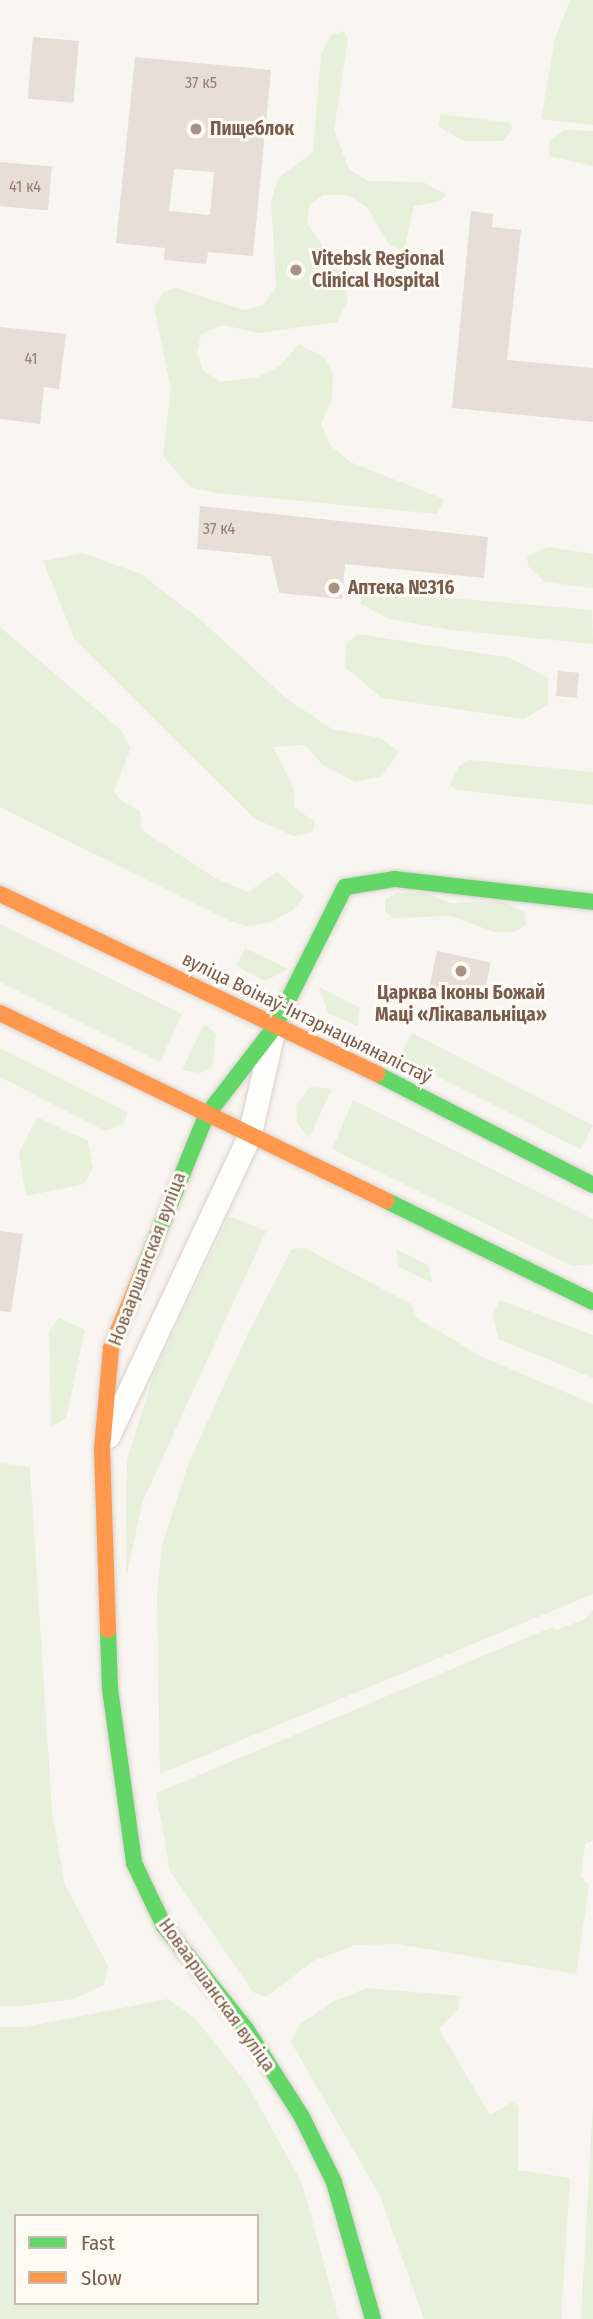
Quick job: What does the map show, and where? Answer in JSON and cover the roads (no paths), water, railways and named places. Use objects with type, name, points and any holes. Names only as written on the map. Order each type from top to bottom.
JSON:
[{"type":"street","name":"Новааршанская вуліца","points":[[373,2319],[334,2182],[302,2117],[246,2029],[164,1926],[134,1863],[110,1689],[102,1448],[111,1348],[205,1116],[274,1028],[345,887],[395,879],[593,902]]},
{"type":"street","name":"вуліца Воінаў-Інтэрнацыяналістаў","points":[[0,894],[274,1028],[358,1064],[593,1185]]},
{"type":"street","points":[[0,1013],[205,1116],[593,1302]]},
{"type":"street","name":"Новааршанская вуліца","points":[[102,1448],[249,1137],[274,1028]]},
{"type":"place","name":"Пищеблок","points":[[196,129]]},
{"type":"place","name":"Vitebsk Regional Clinical Hospital","points":[[296,270]]},
{"type":"place","name":"Аптека №316","points":[[334,588]]},
{"type":"place","name":"Царква Іконы Божай Маці «Лікавальніца»","points":[[461,971]]}]
